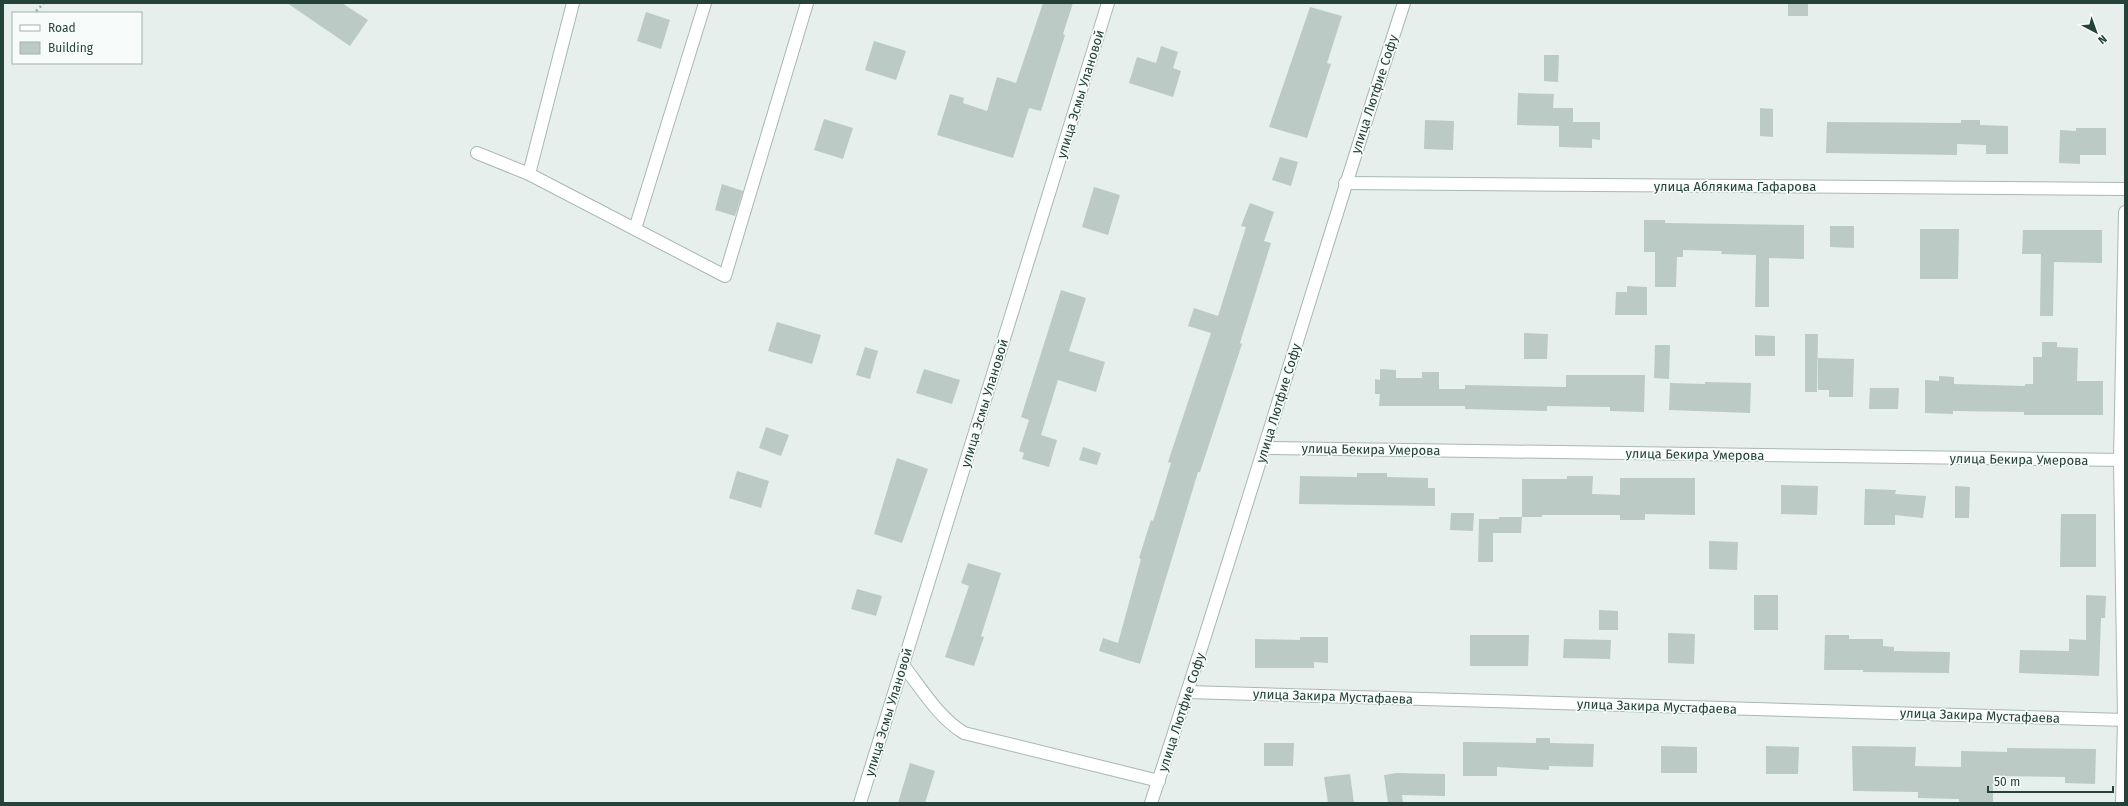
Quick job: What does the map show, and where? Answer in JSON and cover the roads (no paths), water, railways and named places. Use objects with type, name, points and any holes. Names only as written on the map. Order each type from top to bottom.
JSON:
[{"type":"street","points":[[529,174],[573,3]]},
{"type":"street","points":[[634,229],[705,3]]},
{"type":"street","points":[[477,153],[529,174],[725,276],[807,3]]},
{"type":"street","name":"улица Эсмы Улановой","points":[[860,803],[1108,3]]},
{"type":"street","name":"улица Лютфие Софу","points":[[1151,803],[1188,692],[1345,183],[1404,3]]},
{"type":"street","name":"улица Аблякима Гафарова","points":[[1345,183],[2125,189]]},
{"type":"street","points":[[2122,803],[2124,720],[2122,460],[2125,212]]},
{"type":"street","name":"улица Бекира Умерова","points":[[1264,448],[2122,460]]},
{"type":"street","points":[[903,665],[942,714],[953,726],[964,733],[1159,781]]},
{"type":"street","name":"улица Закира Мустафаева","points":[[1188,692],[2124,720]]}]
